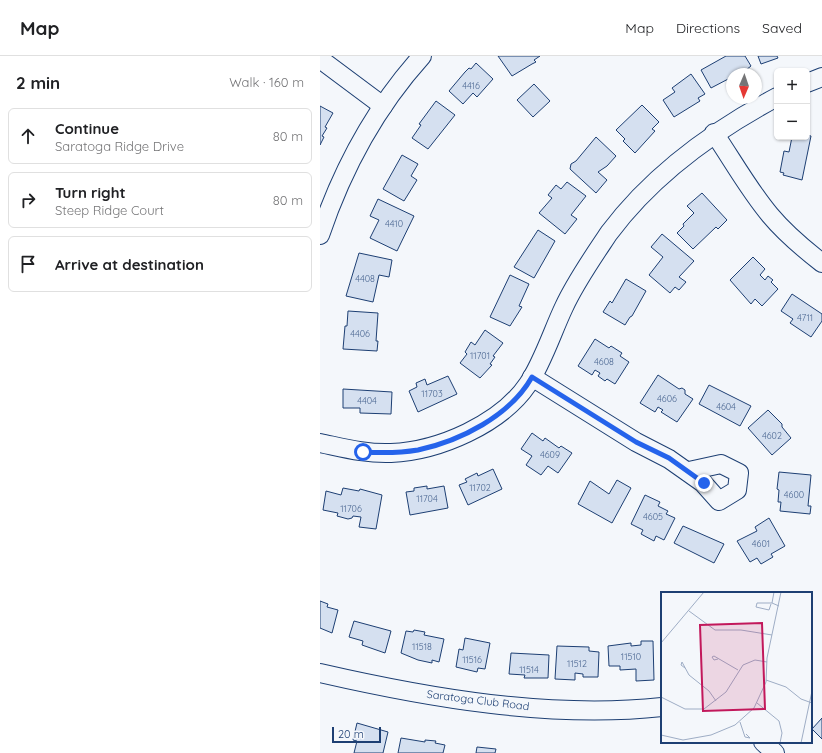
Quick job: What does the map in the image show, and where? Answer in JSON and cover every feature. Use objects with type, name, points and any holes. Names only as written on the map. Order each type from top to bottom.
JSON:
[{"type":"street","points":[[320,235],[336,192],[356,151],[383,106],[422,56]]},
{"type":"street","points":[[320,59],[383,106]]},
{"type":"street","points":[[810,82],[822,77]]},
{"type":"street","points":[[320,443],[363,452],[391,453],[417,450],[442,443],[466,433],[487,421],[508,405],[528,384],[565,305],[585,269],[610,232],[634,203],[662,175],[695,147],[714,133],[745,114],[774,99]]},
{"type":"street","points":[[714,133],[746,184],[771,216],[800,246],[822,263]]},
{"type":"street","points":[[532,377],[636,442],[669,458],[704,483],[719,501],[737,490],[739,473],[721,464],[689,471]]},
{"type":"street","name":"Saratoga Club Road","points":[[320,673],[372,685],[491,704],[579,710],[644,710],[661,707]]},
{"type":"street","points":[[764,743],[775,753]]},
{"type":"building","points":[[498,56],[540,56],[534,60],[536,62],[512,76]]},
{"type":"building","points":[[726,56],[745,56],[751,66],[748,68],[726,68],[726,80],[711,88],[701,70]]},
{"type":"building","points":[[758,56],[777,56],[778,58],[761,64]]},
{"type":"building","points":[[476,63],[493,79],[477,97],[473,93],[463,104],[449,91],[465,72],[469,68],[471,69]]},
{"type":"building","points":[[691,74],[705,94],[698,98],[700,101],[674,117],[663,100],[675,92],[672,88]]},
{"type":"building","points":[[534,84],[550,101],[533,117],[517,100]]},
{"type":"building","points":[[436,101],[455,115],[428,149],[412,138],[421,125],[419,124]]},
{"type":"building","points":[[642,105],[659,122],[652,129],[655,131],[635,153],[623,141],[625,139],[616,130]]},
{"type":"building","points":[[320,106],[333,113],[325,127],[327,128],[322,136],[324,137],[320,145]]},
{"type":"building","points":[[811,136],[802,180],[783,175],[784,173],[780,172],[784,151],[789,152],[791,140],[810,140]]},
{"type":"building","points":[[596,137],[616,156],[607,166],[598,172],[607,180],[596,193],[570,169],[571,164],[576,161]]},
{"type":"building","points":[[402,155],[418,164],[411,176],[417,180],[404,201],[383,189]]},
{"type":"building","points":[[567,182],[586,196],[571,215],[577,219],[565,234],[539,213],[552,198],[548,195],[556,185],[561,189]]},
{"type":"building","points":[[702,193],[727,220],[718,229],[716,227],[693,249],[677,233],[684,226],[683,224],[694,213],[687,206]]},
{"type":"building","points":[[378,199],[414,216],[397,251],[370,238],[379,220],[370,216]]},
{"type":"building","points":[[538,230],[555,241],[534,278],[514,267]]},
{"type":"building","points":[[662,234],[694,261],[679,277],[686,282],[679,290],[675,287],[670,293],[649,275],[663,257],[651,247]]},
{"type":"building","points":[[359,253],[392,260],[389,277],[379,275],[373,302],[346,296]]},
{"type":"building","points":[[753,257],[765,269],[760,275],[765,280],[768,276],[773,280],[771,282],[778,289],[762,306],[755,299],[751,304],[730,280]]},
{"type":"building","points":[[510,275],[529,284],[519,306],[522,307],[510,326],[490,317]]},
{"type":"building","points":[[626,279],[646,291],[632,316],[625,325],[603,312],[610,301],[612,303]]},
{"type":"building","points":[[792,294],[822,314],[822,321],[811,337],[790,323],[793,319],[781,311]]},
{"type":"building","points":[[348,311],[378,313],[376,341],[378,341],[377,351],[343,349]]},
{"type":"building","points":[[485,330],[503,343],[493,356],[495,357],[490,364],[492,365],[480,378],[460,363],[467,354],[465,352],[471,342],[475,345]]},
{"type":"building","points":[[595,339],[609,348],[611,346],[622,353],[620,356],[629,362],[615,384],[607,379],[605,381],[598,376],[600,373],[595,370],[592,375],[578,366]]},
{"type":"building","points":[[658,375],[679,389],[682,388],[685,390],[685,394],[693,399],[677,422],[661,412],[663,410],[658,407],[655,412],[640,403]]},
{"type":"building","points":[[448,376],[457,394],[418,412],[409,391],[417,387],[416,383],[425,379],[427,385]]},
{"type":"building","points":[[709,385],[751,406],[740,426],[699,404]]},
{"type":"building","points":[[343,389],[392,392],[391,414],[360,413],[360,408],[343,408]]},
{"type":"building","points":[[768,410],[782,424],[782,427],[791,438],[772,455],[748,428]]},
{"type":"building","points":[[532,433],[543,441],[545,438],[559,448],[561,446],[572,453],[558,473],[548,466],[541,475],[526,465],[532,456],[521,449]]},
{"type":"building","points":[[493,469],[502,489],[468,505],[459,485],[467,482],[465,479],[477,473],[478,476]]},
{"type":"building","points":[[779,472],[811,475],[808,506],[811,506],[810,514],[780,511],[781,502],[778,502],[779,490],[777,489]]},
{"type":"building","points":[[617,480],[631,488],[612,523],[578,504],[590,481],[609,494]]},
{"type":"building","points":[[427,486],[427,489],[444,486],[448,508],[410,515],[406,492],[414,491],[414,488]]},
{"type":"building","points":[[343,488],[359,491],[360,489],[382,495],[376,529],[359,527],[361,517],[353,516],[352,518],[348,519],[337,516],[338,513],[323,510],[326,491],[341,495]]},
{"type":"building","points":[[645,495],[660,502],[658,506],[668,511],[666,514],[675,518],[664,540],[656,536],[654,541],[641,534],[643,530],[631,524]]},
{"type":"building","points":[[769,518],[785,546],[771,554],[773,557],[761,564],[757,558],[750,562],[737,541],[757,531],[755,527]]},
{"type":"building","points":[[683,526],[724,544],[714,563],[674,543]]},
{"type":"building","points":[[320,601],[328,604],[327,607],[338,610],[332,633],[320,628]]},
{"type":"building","points":[[354,621],[391,631],[385,653],[362,645],[363,641],[349,637]]},
{"type":"building","points":[[414,630],[425,632],[424,635],[444,639],[439,662],[432,660],[432,663],[418,660],[401,653],[406,631],[413,632]]},
{"type":"building","points":[[465,638],[490,643],[485,669],[478,668],[477,672],[456,667],[459,649],[463,650]]},
{"type":"building","points":[[641,641],[653,641],[654,680],[636,681],[636,669],[620,670],[620,666],[609,666],[608,646],[631,643],[631,646],[641,645]]},
{"type":"building","points":[[557,646],[589,647],[589,651],[599,652],[598,677],[583,677],[583,674],[575,673],[575,680],[555,679]]},
{"type":"building","points":[[511,653],[549,655],[548,678],[524,678],[525,675],[509,674]]},
{"type":"building","points":[[822,718],[822,739],[812,729]]},
{"type":"building","points":[[357,723],[388,732],[383,753],[354,753],[357,741],[353,740]]},
{"type":"building","points":[[401,738],[425,742],[425,740],[436,741],[435,743],[445,745],[443,753],[398,753]]},
{"type":"building","points":[[477,747],[496,749],[495,753],[476,753]]},
{"type":"route","points":[[363,452],[391,453],[417,450],[442,443],[466,433],[487,421],[508,405],[528,384],[532,377],[636,442],[669,458],[704,483]]}]
